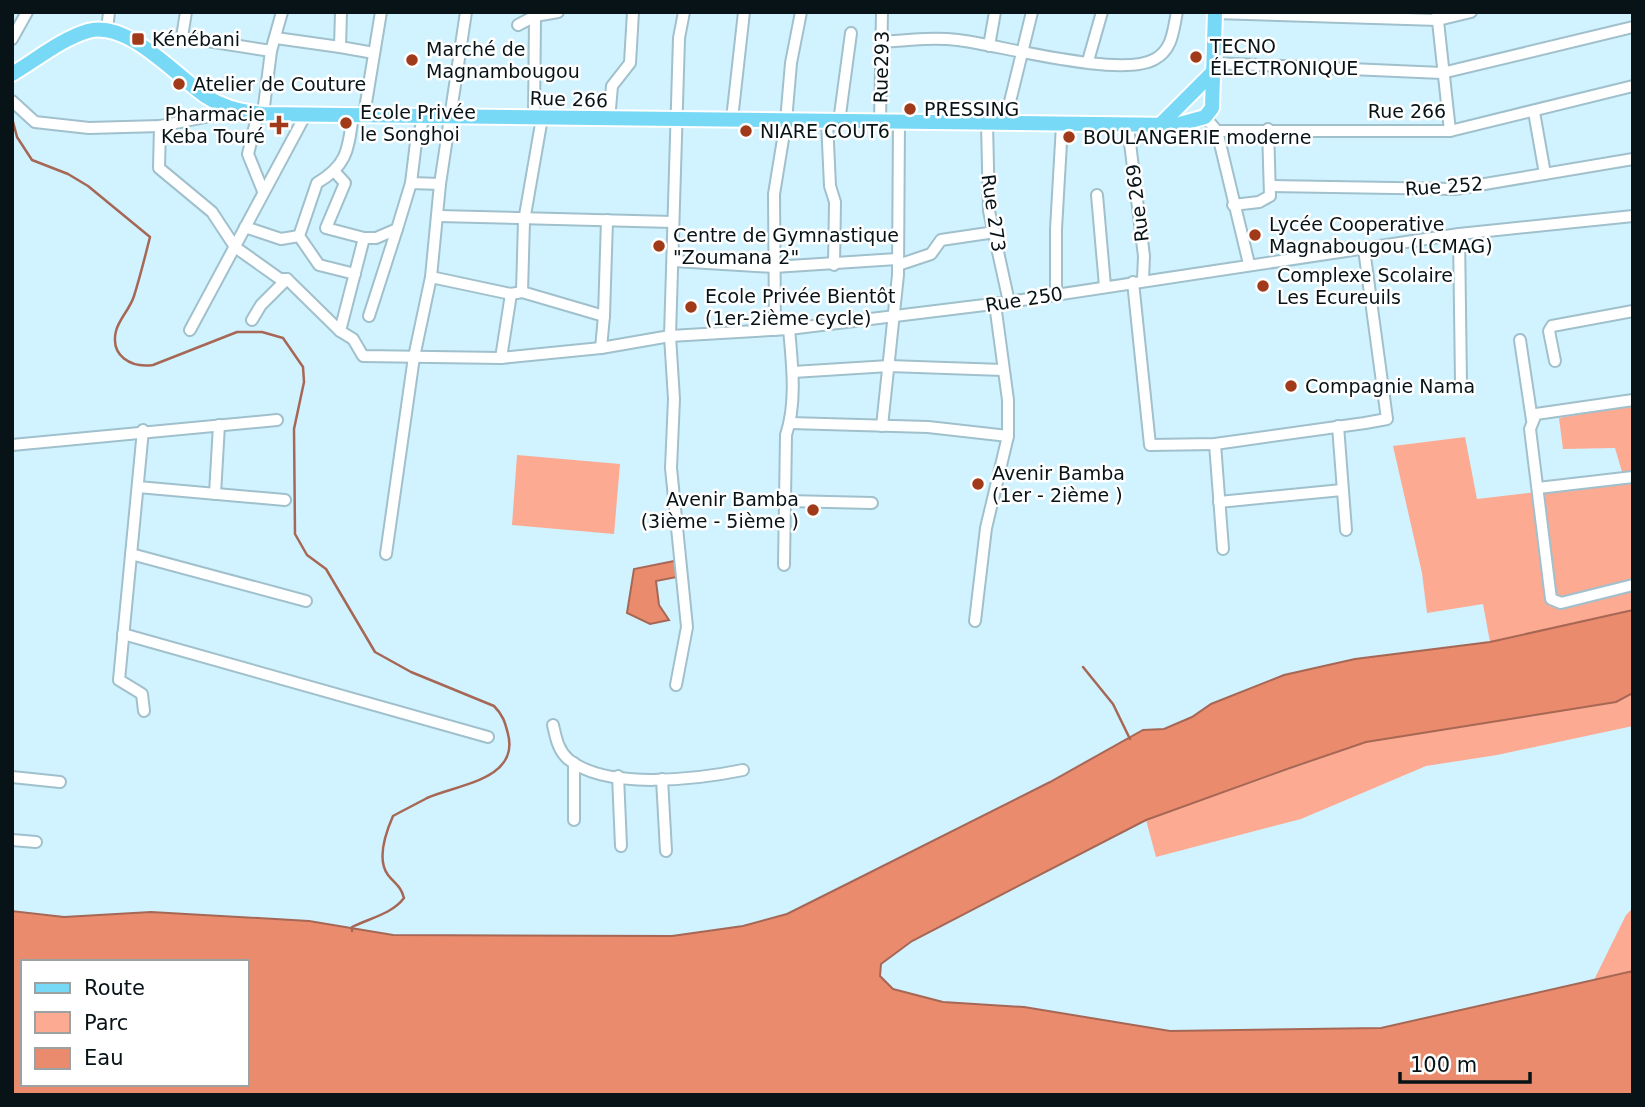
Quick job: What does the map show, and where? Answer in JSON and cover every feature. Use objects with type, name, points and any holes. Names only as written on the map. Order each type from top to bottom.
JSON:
[{"type":"main road","points":[[1205,117],[1212,108],[1215,13]]},
{"type":"main road","points":[[12,74],[81,34],[107,30]]},
{"type":"main road","name":"Rue 266","points":[[107,30],[150,51],[207,97],[236,111],[260,113],[609,120],[1006,122],[1128,127],[1176,125],[1205,117]]},
{"type":"main road","points":[[1155,126],[1212,68]]},
{"type":"street","points":[[12,39],[27,12]]},
{"type":"street","points":[[107,30],[109,12]]},
{"type":"street","points":[[186,12],[182,37],[271,51]]},
{"type":"street","points":[[263,191],[248,154],[260,113],[271,51],[282,12]]},
{"type":"street","points":[[340,47],[341,12]]},
{"type":"street","points":[[299,236],[317,183],[335,172],[347,152],[374,53],[381,12]]},
{"type":"street","points":[[386,554],[414,357],[431,277],[440,184],[466,12]]},
{"type":"street","points":[[522,12],[518,25],[535,16],[558,12]]},
{"type":"street","points":[[609,120],[612,86],[630,63],[633,12]]},
{"type":"street","points":[[676,685],[687,627],[671,468],[674,399],[670,336],[679,38],[684,12]]},
{"type":"street","points":[[732,119],[744,12]]},
{"type":"street","points":[[775,330],[774,194],[786,121],[791,63],[801,12]]},
{"type":"street","name":"Rue293","points":[[880,122],[883,12]]},
{"type":"street","points":[[989,46],[995,12]]},
{"type":"street","points":[[1006,122],[1032,12]]},
{"type":"street","points":[[1088,61],[1102,12]]},
{"type":"street","points":[[882,42],[957,40],[1021,53],[1134,66],[1155,59],[1168,48],[1177,12]]},
{"type":"street","points":[[1215,13],[1438,16],[1471,12]]},
{"type":"street","points":[[501,358],[517,293],[538,118],[535,16]]},
{"type":"street","points":[[1438,16],[1450,131]]},
{"type":"street","points":[[1212,68],[1442,73],[1633,27]]},
{"type":"street","points":[[834,265],[835,202],[830,186],[833,122],[851,33]]},
{"type":"street","points":[[276,38],[374,53]]},
{"type":"street","name":"Rue 266","points":[[1217,131],[1450,131],[1633,86]]},
{"type":"street","points":[[12,100],[27,116],[46,125],[160,126],[236,111]]},
{"type":"street","points":[[1534,112],[1545,174]]},
{"type":"street","points":[[190,330],[306,114]]},
{"type":"street","points":[[369,316],[411,183],[416,142],[425,115]]},
{"type":"street","points":[[1205,117],[1217,131],[1249,264]]},
{"type":"street","points":[[882,426],[895,316],[899,121]]},
{"type":"street","name":"Rue 273","points":[[987,123],[987,191],[1009,302]]},
{"type":"street","points":[[1056,294],[1056,229],[1062,125]]},
{"type":"street","points":[[160,126],[159,168],[212,212],[235,247]]},
{"type":"street","name":"Rue 269","points":[[1128,127],[1144,256],[1138,281],[1150,445],[1215,444]]},
{"type":"street","points":[[1233,205],[1267,200],[1270,186],[1268,129]]},
{"type":"street","name":"Rue 252","points":[[1270,186],[1455,189],[1633,159]]},
{"type":"street","points":[[335,172],[345,183],[326,228],[376,238],[397,229]]},
{"type":"street","points":[[411,183],[440,184]]},
{"type":"street","points":[[1097,195],[1105,286]]},
{"type":"street","points":[[439,216],[673,222]]},
{"type":"street","name":"Rue 250","points":[[235,247],[280,279],[287,279],[340,331],[353,339],[363,356],[501,358],[601,348],[670,336],[775,330],[1009,302],[1459,234],[1633,216]]},
{"type":"street","points":[[601,348],[607,220]]},
{"type":"street","points":[[245,227],[281,239],[299,236]]},
{"type":"street","points":[[674,261],[774,268],[897,262],[931,254],[941,240],[995,232]]},
{"type":"street","points":[[1459,234],[1461,383]]},
{"type":"street","points":[[299,236],[319,265],[355,274]]},
{"type":"street","points":[[340,331],[364,237]]},
{"type":"street","points":[[1223,549],[1215,444],[1387,419],[1364,249]]},
{"type":"street","points":[[431,277],[517,293],[604,316]]},
{"type":"street","points":[[252,320],[261,304],[287,279]]},
{"type":"street","points":[[975,621],[986,528],[1009,436],[1008,400],[995,303]]},
{"type":"street","points":[[1555,361],[1549,331],[1552,326],[1633,311]]},
{"type":"street","points":[[784,565],[786,435],[790,423],[793,372],[789,328]]},
{"type":"street","points":[[1520,340],[1532,420],[1530,429],[1550,599],[1561,603],[1633,585]]},
{"type":"street","points":[[793,372],[890,366],[1003,370]]},
{"type":"street","points":[[1532,420],[1536,414],[1633,400]]},
{"type":"street","points":[[12,445],[143,430],[277,420]]},
{"type":"street","points":[[790,423],[928,427],[1009,436]]},
{"type":"street","points":[[215,494],[219,425]]},
{"type":"street","points":[[1338,426],[1346,530]]},
{"type":"street","points":[[143,430],[119,680],[142,694],[144,710]]},
{"type":"street","points":[[1538,488],[1633,477]]},
{"type":"street","points":[[138,487],[285,500]]},
{"type":"street","points":[[1219,502],[1342,490]]},
{"type":"street","points":[[787,501],[872,503]]},
{"type":"street","points":[[131,554],[306,601]]},
{"type":"street","points":[[123,634],[488,737]]},
{"type":"street","points":[[553,725],[559,749],[574,763],[618,776],[646,782],[711,778],[743,770]]},
{"type":"street","points":[[574,763],[574,820]]},
{"type":"street","points":[[618,776],[621,846]]},
{"type":"street","points":[[12,777],[60,782]]},
{"type":"street","points":[[662,779],[666,851]]},
{"type":"street","points":[[12,840],[36,842]]},
{"type":"green space","points":[[1633,405],[1633,610],[1490,642],[1483,604],[1427,613],[1422,573],[1393,446],[1465,437],[1477,499],[1625,482],[1615,448],[1563,449],[1559,418]]},
{"type":"green space","points":[[517,455],[620,464],[614,534],[512,525]]},
{"type":"green space","points":[[1633,693],[1633,726],[1497,755],[1426,766],[1301,819],[1156,857],[1146,820],[1366,742],[1615,702]]},
{"type":"green space","points":[[1633,908],[1633,971],[1594,980],[1626,915]]},
{"type":"water","points":[[679,560],[677,577],[656,581],[659,605],[669,620],[650,624],[627,613],[634,569]]},
{"type":"water","points":[[1633,610],[1633,693],[1616,702],[1366,742],[1146,820],[912,941],[881,964],[880,976],[893,989],[943,1002],[1024,1007],[1170,1031],[1381,1028],[1633,971],[1633,1095],[12,1095],[12,911],[64,917],[151,912],[309,921],[393,935],[672,936],[743,926],[787,914],[1050,782],[1143,730],[1164,729],[1192,717],[1211,704],[1284,675],[1355,659],[1490,642]]},
{"type":"waterway","points":[[12,118],[17,137],[32,160],[68,174],[88,186],[150,237],[134,296],[116,331],[115,340],[119,354],[130,362],[153,365],[237,332],[262,332],[283,338],[303,367],[304,382],[294,429],[295,534],[307,555],[326,569],[375,652],[411,672],[494,706],[503,719],[509,749],[504,762],[495,771],[468,784],[427,798],[393,816],[382,854],[384,869],[404,898],[387,912],[352,927],[352,931]]},
{"type":"waterway","points":[[1083,667],[1113,704],[1130,739]]},
{"type":"place","name":"Kénébani","points":[[138,39]]},
{"type":"place","name":"TECNO ÉLECTRONIQUE","points":[[1196,57]]},
{"type":"place","name":"Marché de Magnambougou","points":[[412,60]]},
{"type":"place","name":"Atelier de Couture","points":[[179,84]]},
{"type":"place","name":"PRESSING","points":[[910,109]]},
{"type":"place","name":"Ecole Privée le Songhoi","points":[[346,123]]},
{"type":"place","name":"Pharmacie Keba Touré","points":[[279,125]]},
{"type":"place","name":"NIARE COUT6","points":[[746,131]]},
{"type":"place","name":"BOULANGERIE moderne","points":[[1069,137]]},
{"type":"place","name":"Lycée Cooperative Magnabougou (LCMAG)","points":[[1255,235]]},
{"type":"place","name":"Centre de Gymnastique \"Zoumana 2\"","points":[[659,246]]},
{"type":"place","name":"Complexe Scolaire Les Ecureuils","points":[[1263,286]]},
{"type":"place","name":"Ecole Privée Bientôt (1er-2ième cycle)","points":[[691,307]]},
{"type":"place","name":"Compagnie Nama","points":[[1291,386]]},
{"type":"place","name":"Avenir Bamba (1er - 2ième )","points":[[978,484]]},
{"type":"place","name":"Avenir Bamba (3ième - 5ième )","points":[[813,510]]}]
